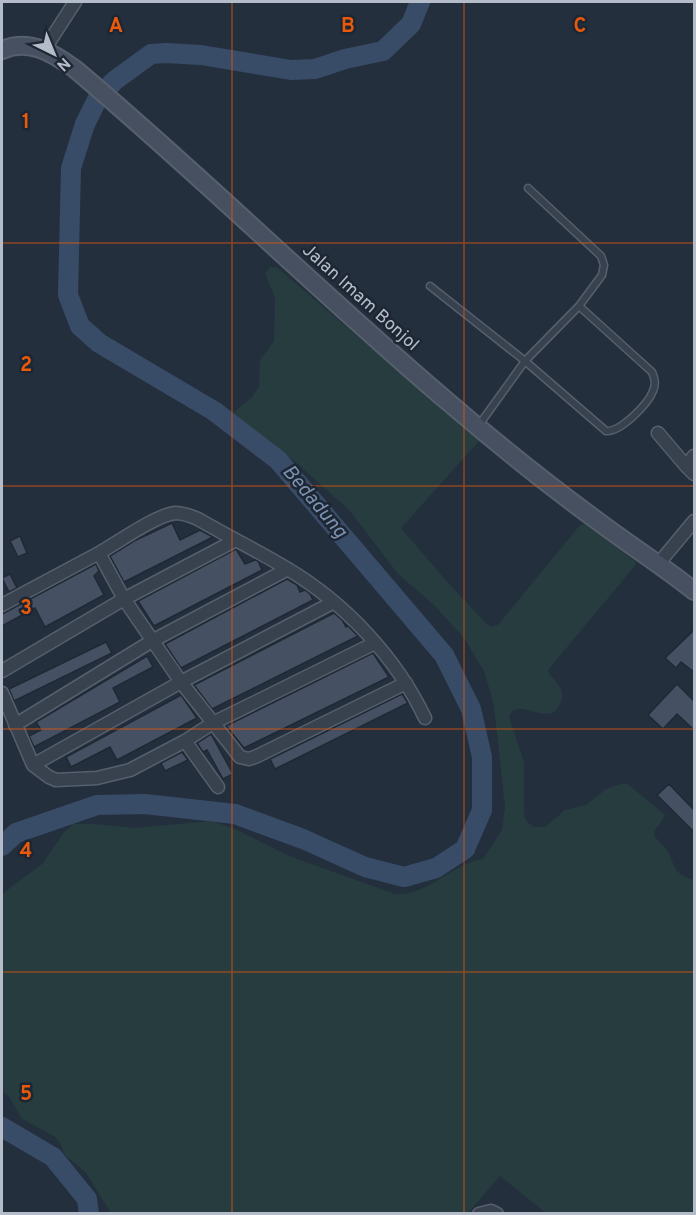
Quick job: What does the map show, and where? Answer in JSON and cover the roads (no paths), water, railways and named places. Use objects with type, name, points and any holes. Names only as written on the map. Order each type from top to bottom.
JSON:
[{"type":"street","points":[[44,50],[75,2]]},
{"type":"street","name":"Jalan Imam Bonjol","points":[[2,51],[22,45],[44,50],[59,58],[177,157],[389,351],[478,427],[600,523],[659,563],[694,591]]},
{"type":"street","points":[[658,434],[690,470]]},
{"type":"street","points":[[690,470],[694,456]]},
{"type":"street","points":[[2,605],[163,516],[175,513],[186,514],[288,569],[334,602],[375,643],[406,683],[425,718]]},
{"type":"street","points":[[659,563],[694,521]]},
{"type":"street","points":[[2,671],[124,599],[236,540]]},
{"type":"street","points":[[99,553],[124,599],[152,641],[240,757],[249,759],[406,683]]},
{"type":"street","points":[[15,725],[152,641],[288,569]]},
{"type":"street","points":[[33,765],[181,682],[334,602]]},
{"type":"street","points":[[2,693],[33,765],[56,780],[97,778],[130,770],[185,741],[213,723],[375,643]]},
{"type":"street","points":[[185,741],[218,788]]},
{"type":"street","points":[[479,1214],[492,1210],[496,1214]]},
{"type":"lane","points":[[478,427],[525,361],[579,306],[602,275],[604,265],[601,256],[528,188]]},
{"type":"lane","points":[[430,286],[525,361],[606,431],[611,431],[627,421],[653,390],[655,378],[652,372],[579,306]]},
{"type":"waterway","name":"Bedadung","points":[[2,846],[16,833],[97,805],[145,804],[235,814],[303,839],[365,867],[404,877],[436,868],[465,849],[482,810],[482,757],[471,709],[444,655],[278,460],[214,411],[99,343],[80,326],[68,295],[71,168],[85,124],[97,100],[114,81],[151,54],[166,53],[201,55],[291,70],[315,69],[345,59],[383,51],[411,24],[420,2]]},
{"type":"waterway","name":"Bedadung","points":[[2,1127],[53,1157],[87,1199],[89,1214]]}]
